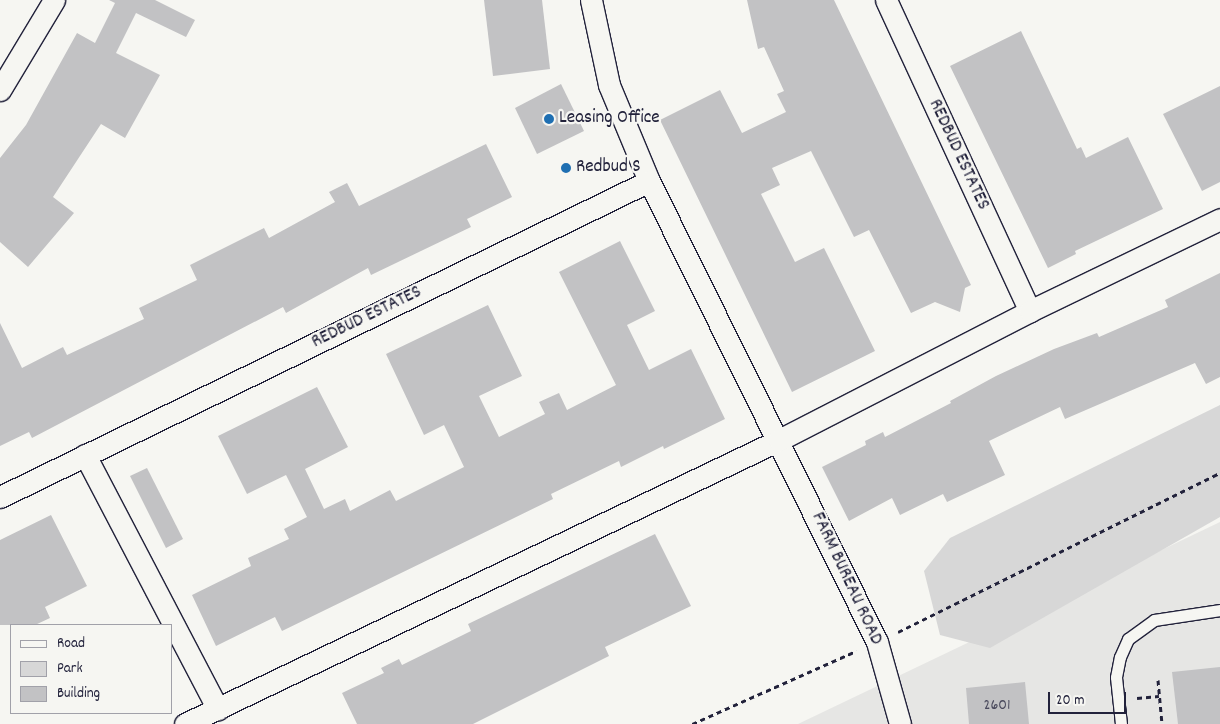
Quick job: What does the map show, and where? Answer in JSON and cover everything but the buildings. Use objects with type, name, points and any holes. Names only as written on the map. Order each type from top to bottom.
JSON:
[{"type":"street","points":[[0,90],[54,0]]},
{"type":"street","points":[[591,0],[609,85],[649,181],[779,440]]},
{"type":"street","name":"REDBUD ESTATES","points":[[886,0],[1030,311]]},
{"type":"street","name":"REDBUD ESTATES","points":[[0,497],[649,181]]},
{"type":"street","points":[[185,724],[779,440],[1030,311],[1220,219]]},
{"type":"street","name":"FARM BUREAU ROAD","points":[[779,440],[877,642],[900,724]]},
{"type":"street","points":[[85,455],[218,709]]},
{"type":"lane","points":[[1120,724],[1116,677],[1120,657],[1128,639],[1154,620],[1220,610]]},
{"type":"path","points":[[692,724],[877,642],[1220,473]]},
{"type":"path","points":[[1158,680],[1162,724]]},
{"type":"shaded area","points":[[1220,522],[1220,724],[798,724]]},
{"type":"green space","points":[[1220,405],[1220,517],[990,648],[940,635],[924,571],[950,538]]},
{"type":"place","name":"Leasing Office","points":[[549,119]]},
{"type":"place","name":"Redbud S","points":[[566,168]]}]
